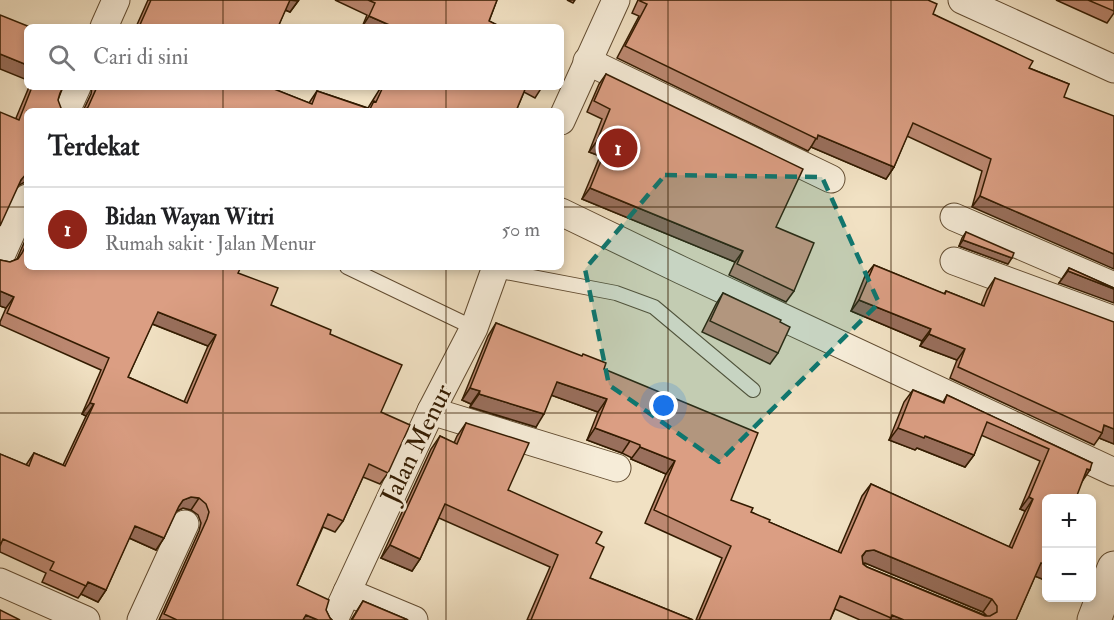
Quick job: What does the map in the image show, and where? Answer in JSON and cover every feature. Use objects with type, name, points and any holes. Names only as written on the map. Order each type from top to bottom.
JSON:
[{"type":"street","points":[[105,24],[116,0]]},
{"type":"street","points":[[564,114],[616,0]]},
{"type":"street","points":[[962,0],[1114,69]]},
{"type":"street","points":[[587,61],[831,180]]},
{"type":"street","points":[[67,108],[76,90]]},
{"type":"street","points":[[0,258],[24,205]]},
{"type":"street","points":[[564,213],[1114,472]]},
{"type":"street","points":[[954,217],[1114,286]]},
{"type":"street","points":[[954,261],[1114,320]]},
{"type":"street","name":"Jalan Menur","points":[[334,620],[431,411],[474,328],[495,270]]},
{"type":"street","points":[[431,411],[617,468]]},
{"type":"street","points":[[141,620],[185,524]]},
{"type":"street","points":[[1094,620],[1114,568]]},
{"type":"street","points":[[0,582],[86,620]]},
{"type":"street","points":[[347,592],[414,620]]},
{"type":"lane","points":[[353,270],[474,328]]},
{"type":"lane","points":[[506,270],[616,293],[654,307],[753,390]]},
{"type":"highlighted area","points":[[665,175],[822,177],[879,303],[719,462],[609,385],[585,269]]},
{"type":"building","points":[[151,0],[290,0],[279,24],[140,24]]},
{"type":"building","points":[[368,0],[497,0],[489,21],[495,24],[387,24],[369,16],[375,3]]},
{"type":"building","points":[[641,0],[928,0],[937,4],[933,14],[1033,61],[1029,68],[1069,84],[1064,97],[1114,116],[1114,254],[980,196],[991,159],[913,123],[894,167],[818,135],[817,139],[625,46],[647,4]]},
{"type":"building","points":[[1088,0],[1114,0],[1114,11]]},
{"type":"building","points":[[0,15],[24,25],[24,64],[0,54]]},
{"type":"building","points":[[606,74],[803,169],[776,227],[814,243],[794,291],[737,264],[743,251],[590,188],[607,146],[597,141],[610,109],[594,101]]},
{"type":"building","points":[[31,90],[62,90],[58,100],[61,108],[24,108],[24,176],[0,226],[0,112],[19,120]]},
{"type":"building","points":[[96,90],[277,90],[312,104],[317,91],[367,108],[87,108]]},
{"type":"building","points":[[382,90],[525,90],[517,108],[370,108]]},
{"type":"building","points":[[966,232],[1014,253],[1012,258],[963,240]]},
{"type":"building","points":[[24,249],[24,270],[240,270],[238,273],[278,288],[271,305],[331,330],[330,334],[402,365],[381,412],[410,425],[388,473],[369,464],[343,521],[328,514],[297,585],[329,600],[326,610],[332,620],[318,620],[306,615],[303,620],[177,620],[164,614],[207,519],[209,512],[206,504],[199,498],[191,497],[183,500],[164,538],[135,526],[106,590],[88,582],[86,586],[50,570],[54,562],[3,539],[0,546],[0,454],[29,466],[34,453],[65,466],[94,404],[90,403],[109,358],[7,313],[14,297],[0,291],[0,260],[10,262],[18,259]],"holes":[[[158,312],[216,335],[187,403],[128,377]]]},
{"type":"building","points":[[874,265],[945,294],[946,291],[984,306],[995,278],[1114,322],[1114,429],[1104,425],[1102,433],[958,367],[965,349],[929,334],[931,329],[859,300]]},
{"type":"building","points":[[1069,268],[1114,288],[1114,289],[1068,271]]},
{"type":"building","points":[[723,293],[781,320],[780,322],[790,327],[778,353],[710,321]]},
{"type":"building","points":[[496,323],[606,363],[604,369],[758,433],[731,500],[753,508],[751,512],[770,520],[769,522],[841,553],[871,484],[1012,548],[1033,499],[1029,497],[1049,449],[987,422],[974,455],[898,428],[913,390],[944,403],[947,395],[1092,463],[1090,470],[1087,469],[1078,494],[1042,494],[1042,563],[1016,620],[904,620],[892,615],[891,618],[840,596],[830,620],[699,620],[731,546],[654,510],[675,461],[595,428],[607,399],[557,382],[544,414],[479,394],[480,391],[470,388]],"holes":[[[874,550],[992,599],[997,606],[997,612],[985,616],[867,567],[863,564],[862,556],[866,551]]]},
{"type":"building","points":[[466,423],[529,443],[508,490],[602,532],[596,543],[604,547],[590,578],[693,620],[531,620],[558,555],[445,504],[420,559],[390,545],[440,436],[457,444]]},
{"type":"building","points":[[363,601],[408,620],[352,620]]},
{"type":"building","points":[[0,610],[20,620],[0,620]]},
{"type":"place","name":"Bidan Wayan Witri","points":[[618,148]]}]
